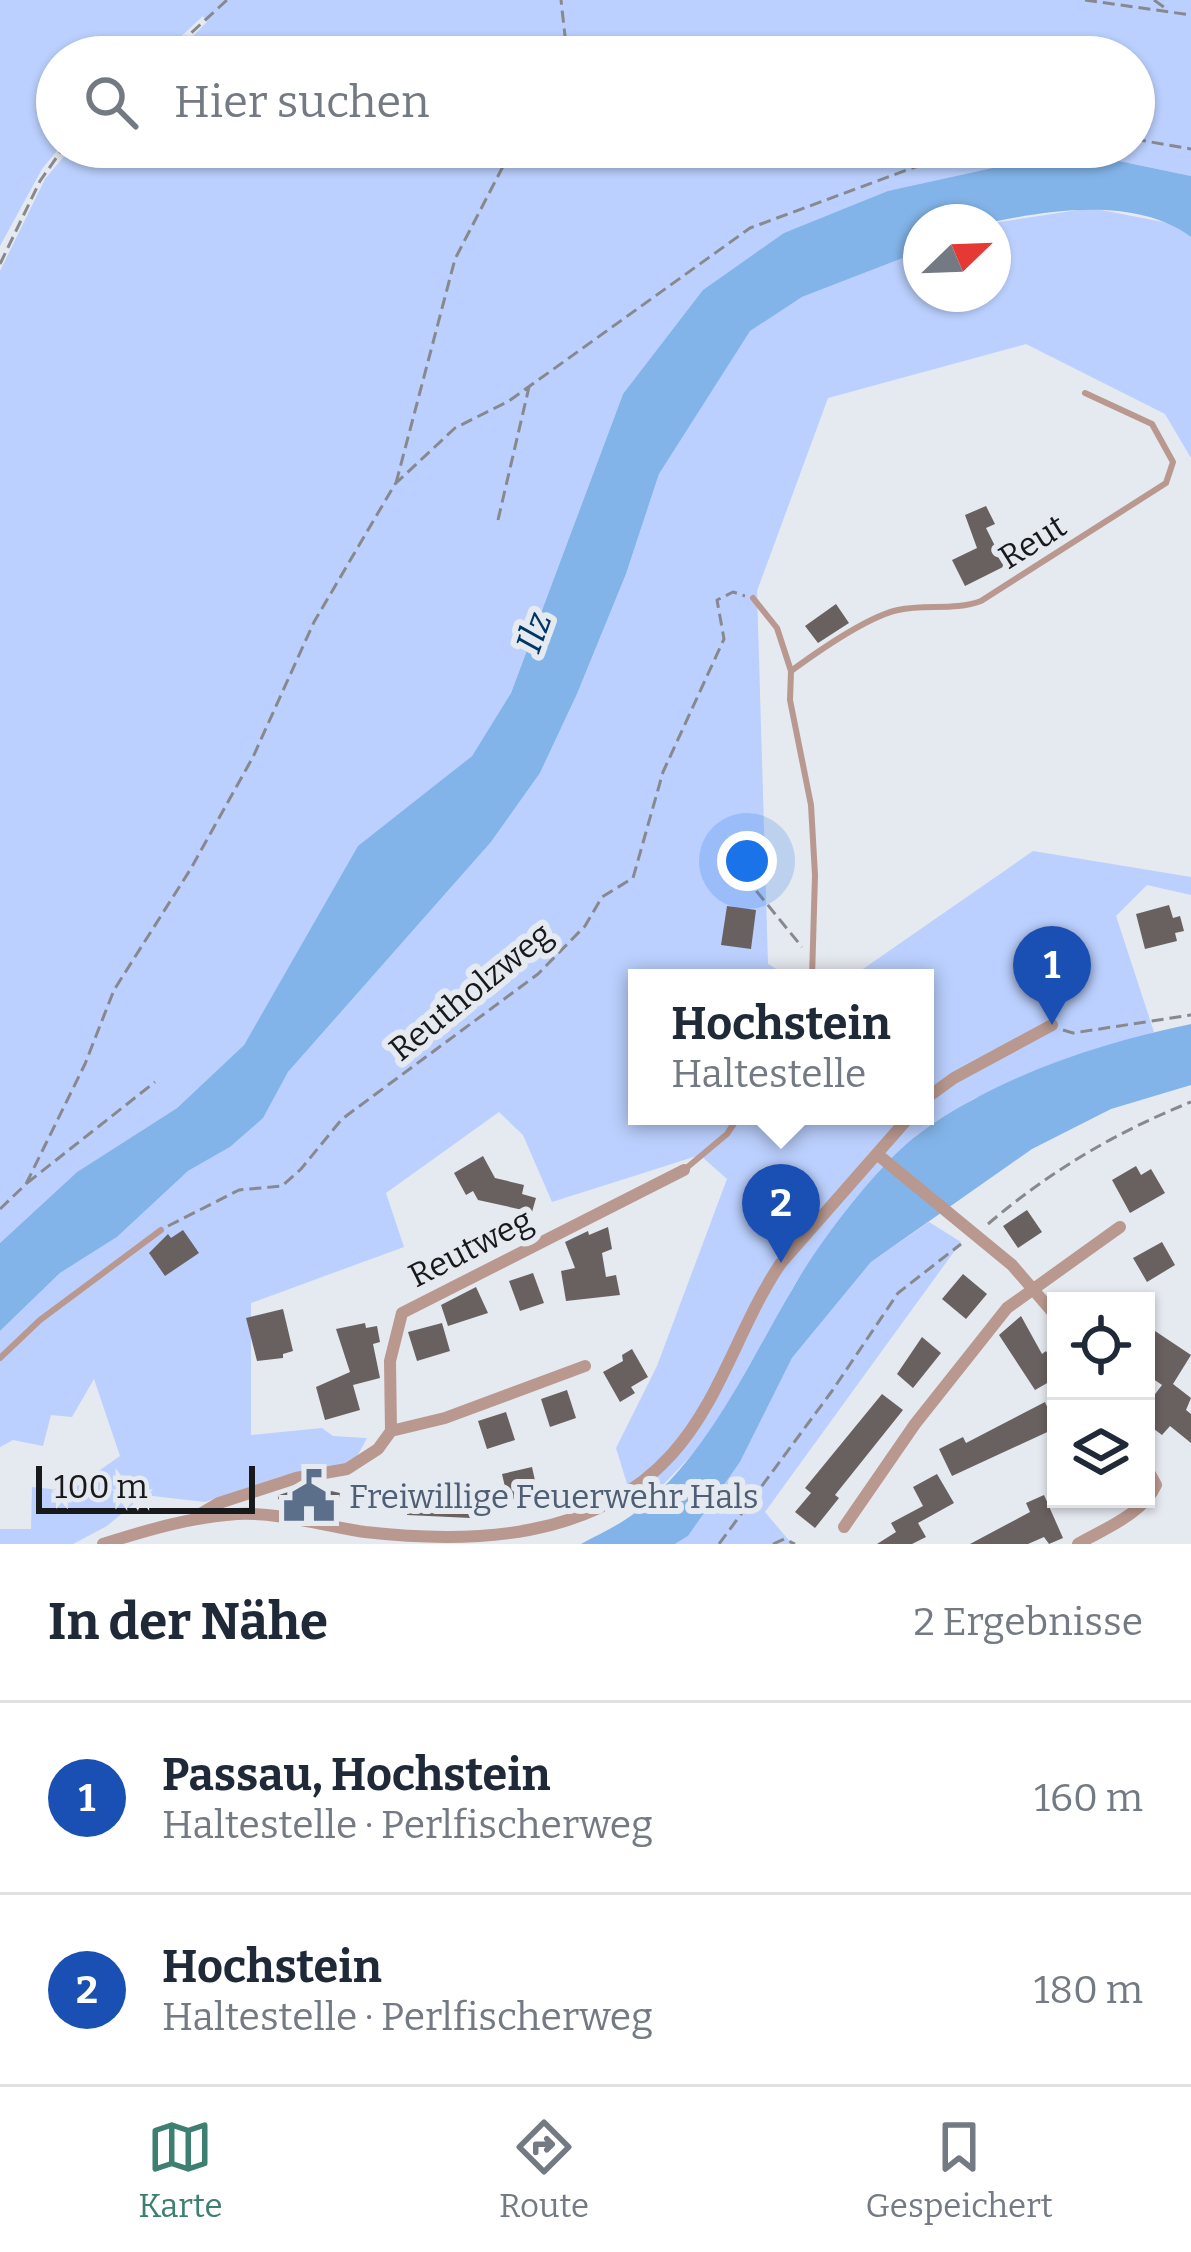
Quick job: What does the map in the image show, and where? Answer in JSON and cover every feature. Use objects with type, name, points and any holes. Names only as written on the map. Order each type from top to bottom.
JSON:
[{"type":"street","points":[[934,1093],[1052,1025]]},
{"type":"street","points":[[103,1544],[185,1522],[238,1514],[442,1539],[543,1528],[590,1514],[644,1483],[675,1451],[702,1411],[765,1286],[882,1159],[904,1125]]},
{"type":"street","points":[[882,1159],[1033,1286],[1047,1304]]},
{"type":"street","name":"Reutweg","points":[[391,1431],[390,1361],[402,1313],[684,1170]]},
{"type":"street","points":[[844,1527],[979,1339],[1033,1286],[1120,1227]]},
{"type":"street","points":[[185,1522],[242,1495],[347,1469],[378,1449],[391,1431],[445,1418],[585,1366]]},
{"type":"street","points":[[1078,1544],[1136,1508]]},
{"type":"lane","name":"Reut","points":[[791,671],[892,611],[932,604],[966,607],[981,601],[1166,483],[1173,462],[1151,424],[1085,393]]},
{"type":"lane","points":[[753,598],[777,628],[791,671],[790,700],[811,805],[813,969]]},
{"type":"lane","points":[[684,1170],[733,1125]]},
{"type":"lane","points":[[0,1358],[40,1320],[161,1230]]},
{"type":"path","points":[[187,36],[226,0]]},
{"type":"path","points":[[561,0],[565,36]]},
{"type":"path","points":[[1085,0],[1191,16]]},
{"type":"path","points":[[1154,0],[1170,10]]},
{"type":"path","points":[[1155,143],[1191,149]]},
{"type":"path","points":[[0,264],[49,168]]},
{"type":"path","points":[[26,1184],[85,1064],[114,990],[201,851],[253,757],[314,622],[395,484],[455,259],[503,168]]},
{"type":"path","points":[[395,484],[454,428],[509,401],[749,228],[912,168]]},
{"type":"path","points":[[498,520],[530,386]]},
{"type":"path","name":"Reutholzweg","points":[[161,1230],[238,1190],[282,1186],[342,1119],[538,974],[585,926],[602,897],[633,878],[663,772],[724,639],[717,600],[733,592],[753,598]]},
{"type":"path","points":[[745,877],[814,963]]},
{"type":"path","points":[[1052,1025],[1072,1033],[1191,1015]]},
{"type":"path","points":[[0,1209],[155,1082]]},
{"type":"path","points":[[719,1544],[898,1293],[940,1257],[976,1236],[1027,1191],[1124,1129],[1191,1102]]},
{"type":"path","points":[[773,1544],[784,1538],[795,1544]]},
{"type":"shaded area","points":[[0,0],[1191,0],[1191,176],[1152,168],[1155,36],[193,36],[207,22],[203,16],[182,36],[36,36],[36,168],[43,168],[0,246]]},
{"type":"shaded area","points":[[54,168],[1056,168],[889,191],[623,394],[511,693],[472,756],[358,847],[244,1045],[177,1108],[77,1172],[0,1243],[0,271]]},
{"type":"shaded area","points":[[993,168],[1152,168],[1191,176],[1191,237],[1147,216],[1122,212],[1071,211],[1011,218],[1011,204],[903,204],[903,258],[802,297],[750,331],[659,474],[626,574],[577,694],[540,773],[491,842],[288,1072],[263,1118],[230,1147],[188,1171],[117,1237],[60,1273],[0,1331],[0,1243],[77,1172],[177,1108],[244,1045],[358,846],[472,756],[511,693],[623,394],[703,290],[784,233],[888,191]]},
{"type":"shaded area","points":[[1091,208],[1173,224],[1191,237],[1191,458],[1165,414],[1026,344],[828,398],[757,591],[768,964],[777,969],[628,969],[628,1125],[933,1125],[871,1182],[796,1282],[709,1437],[636,1513],[616,1448],[657,1366],[727,1179],[700,1155],[552,1202],[523,1135],[499,1112],[386,1193],[404,1247],[251,1303],[251,1435],[322,1428],[333,1436],[367,1438],[354,1462],[282,1476],[205,1502],[144,1495],[107,1526],[73,1544],[0,1544],[0,1529],[31,1529],[32,1487],[70,1491],[120,1456],[94,1379],[72,1417],[51,1415],[43,1446],[13,1440],[0,1447],[0,1331],[60,1273],[117,1237],[188,1171],[230,1147],[262,1118],[288,1072],[491,842],[540,773],[577,694],[626,574],[659,474],[750,330],[802,297],[903,258],[903,312],[1011,312],[1011,220]]},
{"type":"shaded area","points":[[1033,851],[1191,877],[1191,895],[1147,885],[1116,916],[1154,1032],[973,1099],[934,1124],[934,969],[863,969]]},
{"type":"shaded area","points":[[1191,1024],[1191,1085],[1111,1109],[1032,1149],[871,1262],[792,1358],[740,1462],[688,1536],[675,1544],[581,1544],[636,1512],[685,1463],[725,1408],[818,1249],[850,1205],[904,1147],[981,1095],[1121,1041]]},
{"type":"shaded area","points":[[929,1222],[961,1242],[765,1512],[792,1544],[675,1544],[688,1536],[740,1462],[792,1358],[871,1262]]},
{"type":"building","points":[[986,506],[995,524],[986,528],[1005,566],[965,586],[952,560],[977,548],[965,515]]},
{"type":"building","points":[[836,604],[849,623],[818,643],[805,626]]},
{"type":"building","points":[[1169,905],[1173,918],[1180,916],[1184,931],[1175,933],[1177,941],[1145,949],[1136,914]]},
{"type":"building","points":[[727,906],[756,910],[751,949],[721,945]]},
{"type":"building","points":[[483,1156],[495,1178],[524,1185],[522,1194],[536,1198],[532,1212],[478,1200],[473,1191],[466,1195],[454,1173]]},
{"type":"building","points":[[1136,1166],[1141,1175],[1151,1169],[1165,1193],[1130,1213],[1112,1180]]},
{"type":"building","points":[[1027,1210],[1042,1232],[1018,1248],[1003,1226]]},
{"type":"building","points":[[608,1227],[612,1249],[602,1253],[606,1277],[616,1275],[620,1295],[566,1301],[561,1271],[575,1268],[565,1242]]},
{"type":"building","points":[[183,1230],[199,1253],[165,1276],[149,1253],[168,1234],[171,1238]]},
{"type":"building","points":[[1162,1242],[1175,1265],[1147,1282],[1133,1258]]},
{"type":"building","points":[[533,1273],[544,1303],[520,1311],[509,1281]]},
{"type":"building","points":[[963,1274],[987,1294],[966,1319],[942,1299]]},
{"type":"building","points":[[476,1287],[488,1313],[448,1326],[441,1305]]},
{"type":"building","points":[[283,1309],[293,1351],[283,1358],[257,1361],[246,1318]]},
{"type":"building","points":[[1021,1316],[1042,1354],[1047,1353],[1047,1383],[1035,1390],[999,1335]]},
{"type":"building","points":[[365,1323],[366,1328],[377,1326],[380,1342],[373,1344],[380,1378],[353,1385],[360,1410],[325,1420],[316,1387],[350,1372],[336,1329]]},
{"type":"building","points":[[442,1323],[450,1351],[417,1361],[408,1332]]},
{"type":"building","points":[[1155,1331],[1191,1355],[1173,1384],[1191,1398],[1186,1410],[1191,1414],[1191,1443],[1170,1426],[1162,1435],[1155,1430],[1155,1394],[1162,1385],[1155,1380]]},
{"type":"building","points":[[922,1337],[941,1353],[913,1388],[897,1374]]},
{"type":"building","points":[[632,1349],[648,1377],[631,1387],[635,1393],[620,1402],[603,1372],[623,1361],[622,1355]]},
{"type":"building","points":[[567,1390],[576,1418],[550,1427],[541,1399]]},
{"type":"building","points":[[882,1394],[903,1410],[835,1495],[839,1498],[815,1528],[795,1512],[811,1493],[805,1488]]},
{"type":"building","points":[[1045,1402],[1047,1432],[952,1476],[939,1449],[963,1437],[966,1443]]},
{"type":"building","points":[[506,1412],[515,1440],[487,1449],[478,1421]]},
{"type":"building","points":[[532,1467],[538,1494],[508,1500],[502,1474]]},
{"type":"building","points":[[937,1474],[954,1503],[918,1523],[926,1537],[912,1544],[877,1544],[896,1532],[891,1523],[923,1506],[913,1487]]},
{"type":"building","name":"Freiwillige Feuerwehr Hals","points":[[309,1486],[340,1493],[336,1511],[278,1499]]},
{"type":"building","points":[[409,1490],[456,1498],[455,1504],[468,1503],[471,1518],[407,1515]]},
{"type":"building","points":[[1044,1495],[1063,1538],[1049,1544],[1044,1537],[1028,1544],[970,1544],[1030,1512],[1026,1503]]},
{"type":"place","name":"Passau, Hochstein","points":[[1052,1025]]},
{"type":"place","name":"Hochstein","points":[[781,1263]]},
{"type":"place","name":"Freiwillige Feuerwehr Hals","points":[[309,1496]]},
{"type":"water label","name":"Ilz","points":[[533,632]]}]
